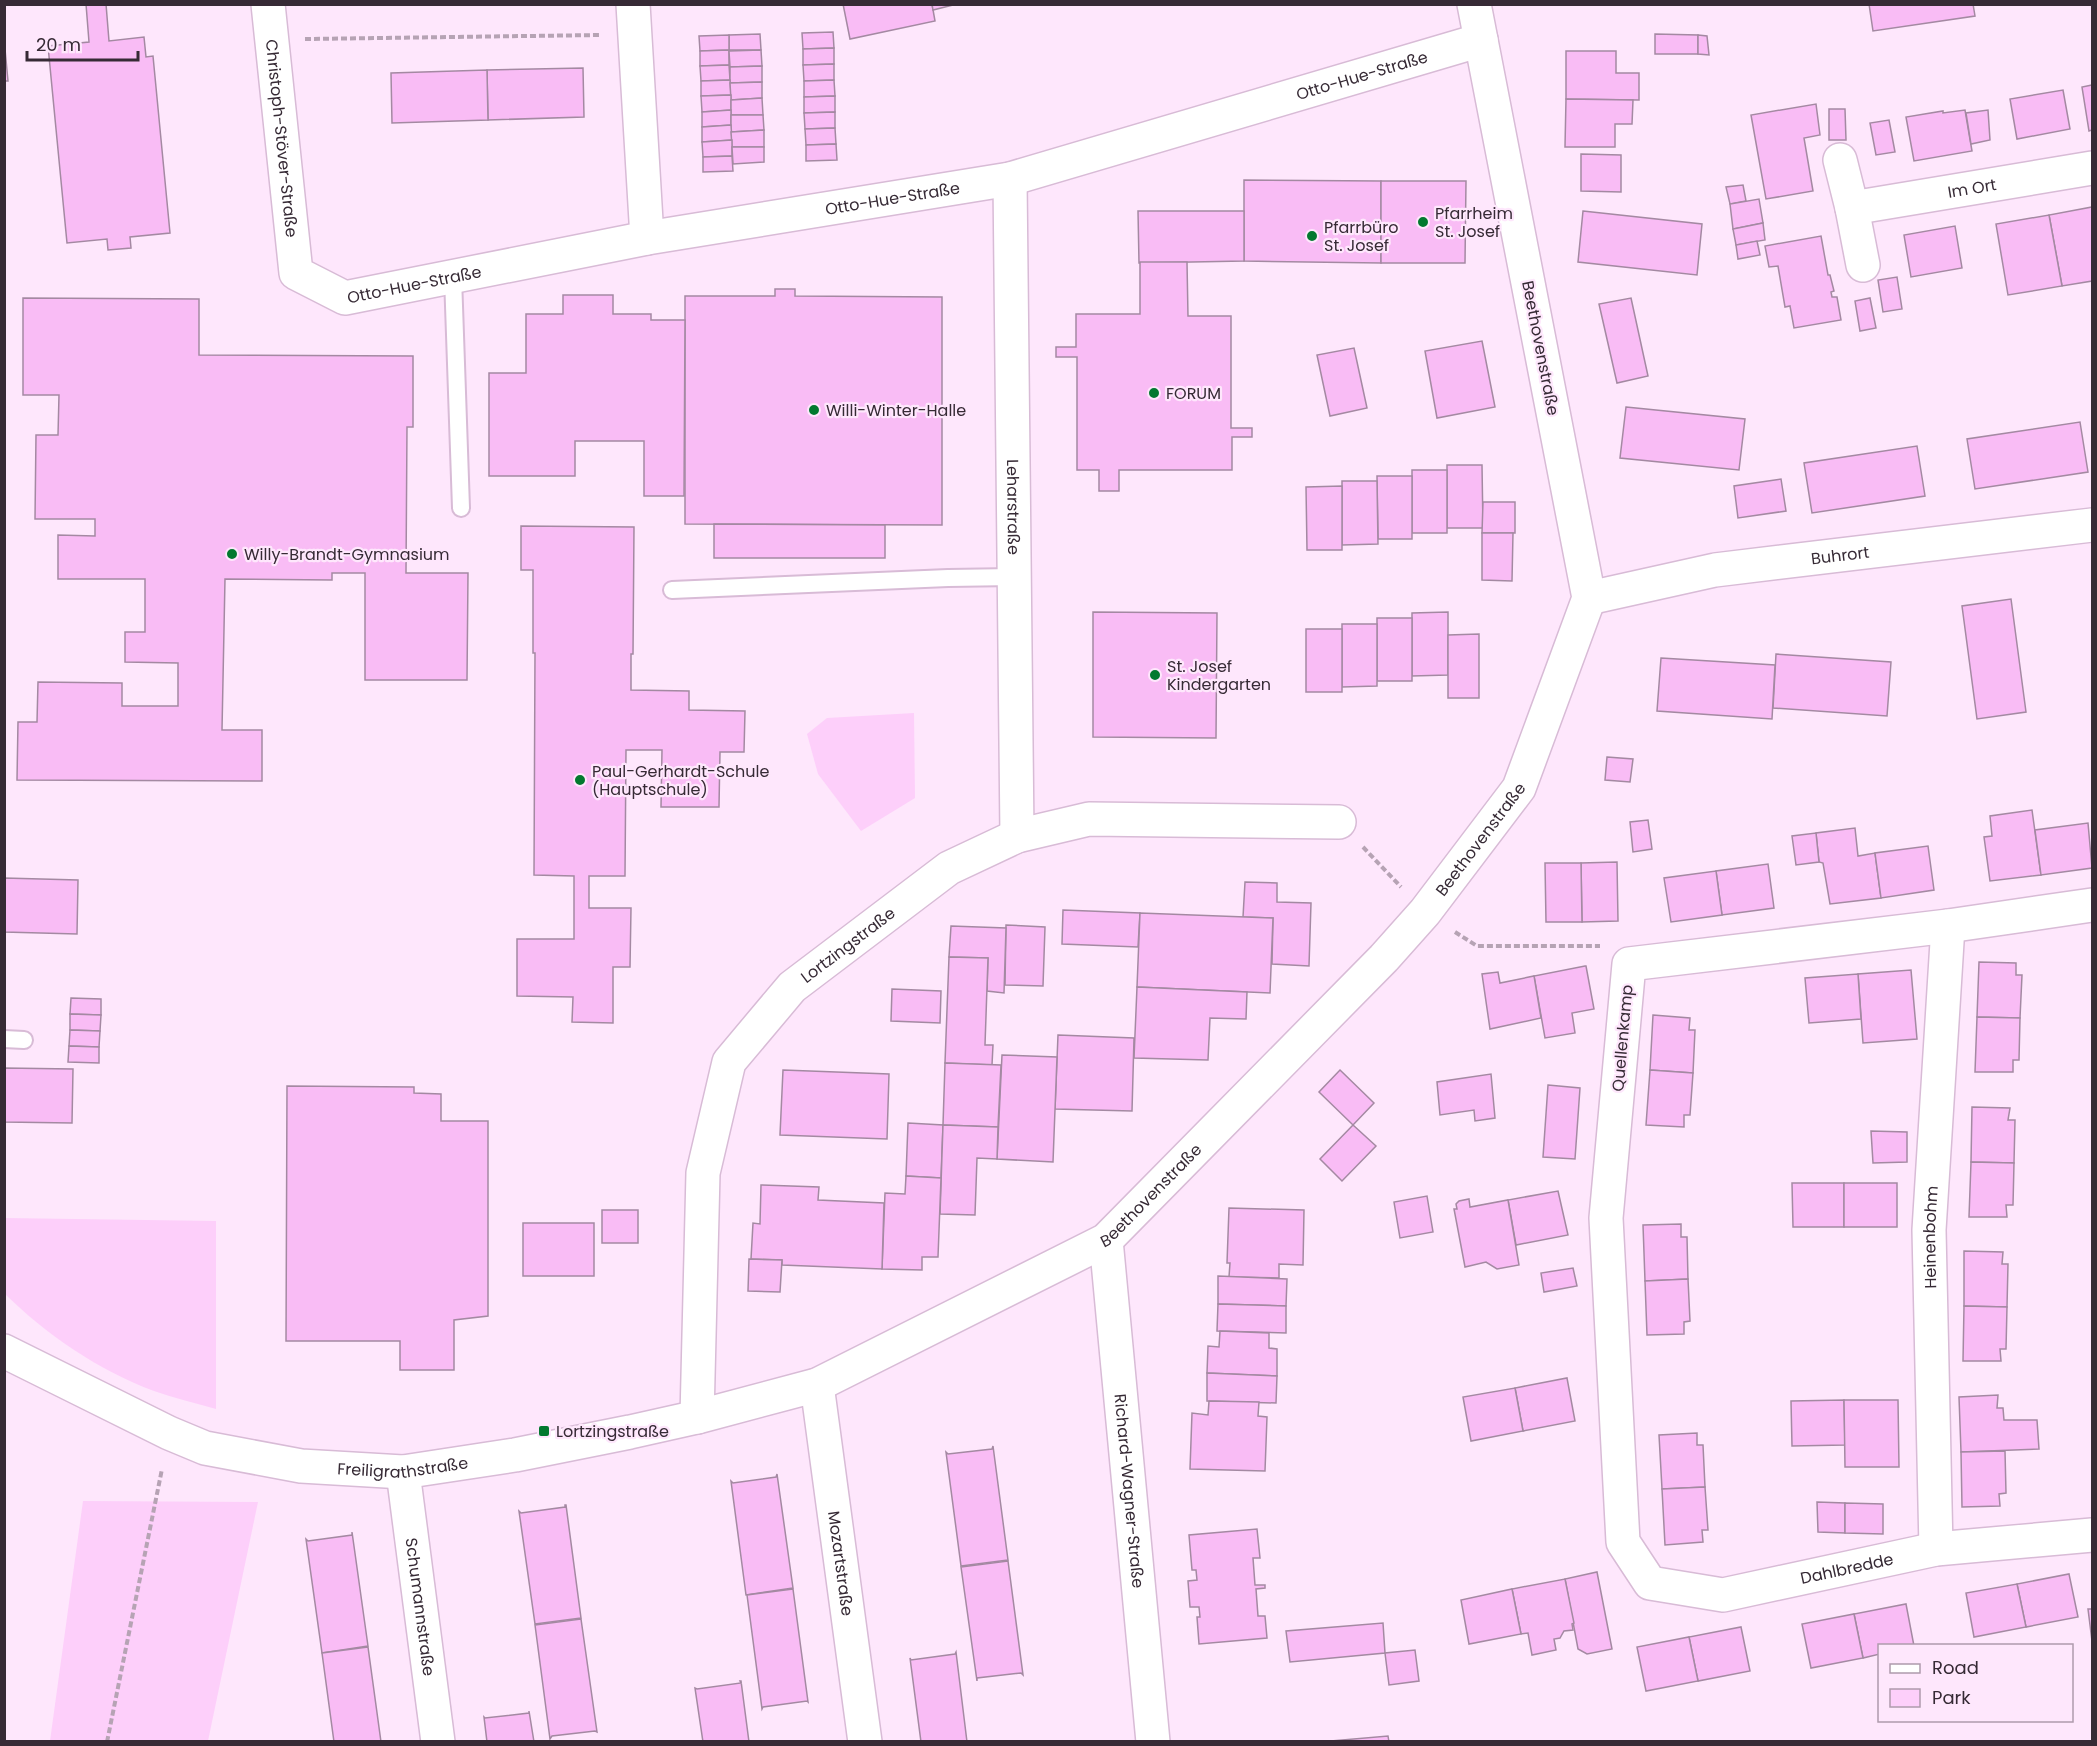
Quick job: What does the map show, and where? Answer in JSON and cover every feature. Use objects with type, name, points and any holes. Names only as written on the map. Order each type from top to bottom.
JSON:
[{"type":"street","name":"Christoph-Stöver-Straße","points":[[268,4],[296,273]]},
{"type":"street","name":"Beethovenstraße","points":[[818,1385],[1106,1240],[1376,966],[1425,912],[1519,788],[1589,598],[1474,4]]},
{"type":"street","points":[[636,13],[647,238]]},
{"type":"street","name":"Otto-Hue-Straße","points":[[296,273],[345,298],[647,238],[1010,179],[1481,40]]},
{"type":"street","points":[[1840,160],[1863,265]]},
{"type":"street","name":"Im Ort","points":[[1852,208],[2092,168]]},
{"type":"street","name":"Leharstraße","points":[[1010,179],[1017,836]]},
{"type":"street","name":"Buhrort","points":[[1589,598],[1715,570],[2092,525]]},
{"type":"street","name":"Lortzingstraße","points":[[697,1417],[704,1173],[729,1062],[792,987],[950,868],[1017,836],[1089,819],[1339,822]]},
{"type":"street","name":"Quellenkamp","points":[[1623,1542],[1606,1218],[1629,964],[1948,926],[2092,905]]},
{"type":"street","name":"Heinenbohm","points":[[1936,1549],[1929,1230],[1948,926]]},
{"type":"street","name":"Richard-Wagner-Straße","points":[[1106,1240],[1153,1742]]},
{"type":"street","name":"Freiligrathstraße","points":[[4,1351],[169,1433],[205,1448],[301,1466],[403,1472],[524,1453],[697,1417],[818,1385]]},
{"type":"street","name":"Mozartstraße","points":[[818,1385],[865,1742]]},
{"type":"street","name":"Schumannstraße","points":[[403,1472],[438,1742]]},
{"type":"street","name":"Dahlbredde","points":[[1623,1542],[1650,1583],[1723,1595],[1936,1549],[2092,1535]]},
{"type":"lane","points":[[453,277],[461,508]]},
{"type":"lane","points":[[672,590],[1014,577]]},
{"type":"lane","points":[[4,1039],[24,1040]]},
{"type":"path","points":[[272,39],[636,13]]},
{"type":"path","points":[[1339,822],[1425,912],[1477,946],[1610,945],[1629,964]]},
{"type":"path","points":[[107,1742],[169,1433]]},
{"type":"green space","points":[[914,713],[915,798],[861,831],[818,774],[807,734],[827,718]]},
{"type":"green space","points":[[5,1218],[216,1221],[216,1409],[154,1391],[113,1373],[74,1350],[21,1309],[5,1294]]},
{"type":"green space","points":[[83,1501],[258,1502],[208,1741],[50,1741]]},
{"type":"building","points":[[86,4],[106,4],[109,41],[144,37],[146,57],[153,56],[170,233],[130,237],[131,248],[108,250],[107,239],[67,243],[48,46],[89,42]]},
{"type":"building","points":[[843,4],[932,4],[935,21],[850,39]]},
{"type":"building","points":[[932,4],[957,4],[933,10]]},
{"type":"building","points":[[1869,4],[1973,4],[1975,16],[1873,31]]},
{"type":"building","points":[[833,32],[834,48],[803,49],[802,33]]},
{"type":"building","points":[[760,34],[761,50],[729,50],[729,35]]},
{"type":"building","points":[[1655,34],[1698,35],[1698,54],[1655,54]]},
{"type":"building","points":[[729,35],[729,50],[700,51],[699,36]]},
{"type":"building","points":[[1698,35],[1707,36],[1709,55],[1698,54]]},
{"type":"building","points":[[834,48],[834,64],[803,65],[803,49]]},
{"type":"building","points":[[5,49],[8,81],[4,81]]},
{"type":"building","points":[[729,50],[729,65],[700,66],[700,51]]},
{"type":"building","points":[[761,50],[762,66],[730,67],[729,51]]},
{"type":"building","points":[[1566,51],[1616,51],[1616,73],[1639,73],[1639,100],[1566,99]]},
{"type":"building","points":[[834,64],[834,80],[804,81],[803,65]]},
{"type":"building","points":[[729,65],[730,80],[701,81],[700,66]]},
{"type":"building","points":[[762,66],[762,82],[730,83],[730,67]]},
{"type":"building","points":[[583,68],[584,117],[488,120],[487,70]]},
{"type":"building","points":[[487,70],[488,120],[392,123],[391,73]]},
{"type":"building","points":[[730,80],[731,95],[701,96],[701,81]]},
{"type":"building","points":[[834,80],[835,96],[804,97],[804,81]]},
{"type":"building","points":[[762,82],[762,98],[731,100],[730,83]]},
{"type":"building","points":[[2092,85],[2092,130],[2089,131],[2082,87]]},
{"type":"building","points":[[2063,90],[2070,129],[2017,139],[2010,99]]},
{"type":"building","points":[[731,95],[731,110],[702,112],[701,96]]},
{"type":"building","points":[[835,96],[835,112],[804,113],[804,97]]},
{"type":"building","points":[[762,98],[763,115],[731,115],[731,100]]},
{"type":"building","points":[[1566,99],[1633,100],[1632,124],[1615,124],[1615,147],[1565,147]]},
{"type":"building","points":[[1816,104],[1820,135],[1804,138],[1813,191],[1766,199],[1751,115]]},
{"type":"building","points":[[1829,109],[1845,109],[1846,140],[1829,140]]},
{"type":"building","points":[[731,110],[731,125],[702,127],[702,112]]},
{"type":"building","points":[[1965,110],[1972,151],[1914,161],[1906,117]]},
{"type":"building","points":[[1988,110],[1990,140],[1971,144],[1966,113]]},
{"type":"building","points":[[835,112],[835,128],[805,129],[804,113]]},
{"type":"building","points":[[731,115],[763,115],[764,130],[731,132]]},
{"type":"building","points":[[1889,120],[1895,152],[1876,155],[1870,123]]},
{"type":"building","points":[[731,125],[732,140],[702,142],[702,127]]},
{"type":"building","points":[[835,128],[836,144],[806,145],[805,129]]},
{"type":"building","points":[[764,130],[764,147],[732,147],[731,132]]},
{"type":"building","points":[[732,140],[732,156],[703,157],[702,142]]},
{"type":"building","points":[[836,144],[837,160],[806,161],[806,145]]},
{"type":"building","points":[[732,147],[764,147],[764,162],[733,164]]},
{"type":"building","points":[[1581,154],[1621,155],[1621,192],[1581,191]]},
{"type":"building","points":[[732,156],[733,171],[703,172],[703,157]]},
{"type":"building","name":"Pfarrbüro St. Josef","points":[[1244,180],[1381,181],[1381,263],[1244,261]]},
{"type":"building","name":"Pfarrheim St. Josef","points":[[1381,181],[1466,181],[1465,263],[1381,263]]},
{"type":"building","points":[[1743,185],[1746,201],[1730,204],[1726,187]]},
{"type":"building","points":[[1759,199],[1763,223],[1733,229],[1730,204]]},
{"type":"building","points":[[2092,207],[2092,281],[2062,286],[2049,215]]},
{"type":"building","points":[[1138,211],[1244,211],[1244,261],[1139,263]]},
{"type":"building","points":[[1583,211],[1702,224],[1697,275],[1578,262]]},
{"type":"building","points":[[2049,215],[2062,286],[2008,295],[1996,224]]},
{"type":"building","points":[[1763,223],[1765,240],[1736,245],[1733,229]]},
{"type":"building","points":[[1955,226],[1962,268],[1911,277],[1904,235]]},
{"type":"building","points":[[1821,236],[1828,275],[1830,275],[1834,291],[1831,292],[1832,297],[1837,297],[1841,320],[1794,328],[1790,306],[1785,307],[1778,266],[1769,267],[1765,246]]},
{"type":"building","points":[[1757,241],[1760,255],[1738,259],[1736,245]]},
{"type":"building","name":"FORUM","points":[[1140,262],[1187,262],[1188,316],[1231,316],[1231,428],[1252,428],[1252,437],[1232,437],[1232,470],[1119,470],[1119,491],[1099,491],[1099,470],[1077,470],[1077,357],[1056,357],[1056,347],[1076,347],[1076,314],[1140,314]]},
{"type":"building","points":[[1897,277],[1902,309],[1883,312],[1878,280]]},
{"type":"building","name":"Willi-Winter-Halle","points":[[775,289],[795,289],[795,296],[942,297],[942,525],[685,524],[685,296],[775,296]]},
{"type":"building","points":[[563,295],[613,295],[613,314],[651,314],[651,320],[685,320],[684,496],[644,496],[644,441],[575,441],[575,476],[489,476],[489,373],[526,373],[526,314],[563,314]]},
{"type":"building","name":"Willy-Brandt-Gymnasium","points":[[23,298],[199,299],[199,355],[413,356],[413,427],[407,427],[406,573],[468,573],[467,680],[365,680],[365,573],[332,573],[332,580],[225,579],[222,730],[262,730],[262,781],[17,780],[18,722],[37,722],[38,682],[122,683],[122,706],[178,706],[178,663],[125,662],[125,632],[145,632],[145,579],[58,579],[58,535],[95,536],[95,519],[35,519],[36,435],[58,435],[59,395],[23,395]]},
{"type":"building","points":[[1631,298],[1648,376],[1617,383],[1599,304]]},
{"type":"building","points":[[1870,298],[1876,328],[1860,331],[1855,301]]},
{"type":"building","points":[[1482,341],[1495,407],[1437,418],[1425,351]]},
{"type":"building","points":[[1354,348],[1367,408],[1330,416],[1317,355]]},
{"type":"building","points":[[1626,407],[1745,419],[1739,470],[1620,458]]},
{"type":"building","points":[[2080,422],[2088,472],[1975,489],[1967,439]]},
{"type":"building","points":[[1917,446],[1925,496],[1812,513],[1804,463]]},
{"type":"building","points":[[1447,465],[1482,465],[1483,528],[1447,528]]},
{"type":"building","points":[[1412,470],[1447,470],[1447,533],[1412,533]]},
{"type":"building","points":[[1377,476],[1412,476],[1412,539],[1378,539]]},
{"type":"building","points":[[1781,479],[1786,511],[1738,518],[1734,486]]},
{"type":"building","points":[[1342,481],[1377,481],[1378,544],[1342,545]]},
{"type":"building","points":[[1342,486],[1342,550],[1307,550],[1306,487]]},
{"type":"building","points":[[1483,502],[1515,502],[1515,533],[1482,533]]},
{"type":"building","points":[[714,524],[885,525],[885,558],[714,558]]},
{"type":"building","name":"Paul-Gerhardt-Schule (Hauptschule)","points":[[521,526],[634,527],[631,690],[689,691],[689,710],[745,711],[744,752],[720,752],[719,807],[661,807],[662,750],[626,750],[625,876],[589,876],[589,908],[631,908],[630,967],[613,967],[613,1023],[572,1022],[573,997],[517,996],[517,939],[574,939],[574,876],[534,875],[533,570],[521,570]]},
{"type":"building","points":[[1482,533],[1513,533],[1512,581],[1482,580]]},
{"type":"building","points":[[2011,599],[2026,712],[1977,719],[1962,606]]},
{"type":"building","name":"St. Josef Kindergarten","points":[[1093,612],[1217,613],[1216,738],[1093,737]]},
{"type":"building","points":[[1448,612],[1448,675],[1412,676],[1412,613]]},
{"type":"building","points":[[1377,618],[1412,618],[1412,681],[1377,681]]},
{"type":"building","points":[[1342,624],[1377,624],[1377,686],[1342,687]]},
{"type":"building","points":[[1306,629],[1342,629],[1342,692],[1306,692]]},
{"type":"building","points":[[1479,634],[1479,698],[1448,698],[1448,635]]},
{"type":"building","points":[[1776,654],[1891,662],[1887,716],[1773,708]]},
{"type":"building","points":[[1661,658],[1775,665],[1772,719],[1657,711]]},
{"type":"building","points":[[1607,757],[1633,759],[1630,782],[1605,780]]},
{"type":"building","points":[[2032,810],[2041,875],[1990,881],[1984,837],[1992,836],[1990,816]]},
{"type":"building","points":[[1648,820],[1652,849],[1633,852],[1630,822]]},
{"type":"building","points":[[2088,823],[2092,868],[2041,875],[2035,830]]},
{"type":"building","points":[[1855,828],[1858,856],[1875,853],[1881,898],[1830,904],[1823,863],[1819,862],[1816,833]]},
{"type":"building","points":[[1816,833],[1819,862],[1796,865],[1792,836]]},
{"type":"building","points":[[1928,846],[1934,890],[1881,898],[1875,853]]},
{"type":"building","points":[[1617,862],[1618,921],[1582,922],[1581,863]]},
{"type":"building","points":[[1545,863],[1581,863],[1582,922],[1546,922]]},
{"type":"building","points":[[1768,864],[1774,908],[1722,915],[1716,871]]},
{"type":"building","points":[[1716,871],[1722,915],[1671,922],[1664,878]]},
{"type":"building","points":[[4,878],[78,880],[77,934],[4,932]]},
{"type":"building","points":[[1245,882],[1277,883],[1277,902],[1311,903],[1309,966],[1272,964],[1273,918],[1243,917]]},
{"type":"building","points":[[1063,910],[1140,913],[1138,947],[1062,944]]},
{"type":"building","points":[[1140,913],[1273,918],[1270,993],[1137,987]]},
{"type":"building","points":[[1006,925],[1045,927],[1043,986],[1005,985]]},
{"type":"building","points":[[951,926],[1006,928],[1004,993],[987,991],[988,958],[949,957]]},
{"type":"building","points":[[949,957],[988,958],[985,1045],[993,1045],[992,1065],[945,1063]]},
{"type":"building","points":[[1979,962],[2016,963],[2016,975],[2022,975],[2020,1018],[1977,1017]]},
{"type":"building","points":[[1586,966],[1594,1009],[1572,1013],[1575,1033],[1545,1038],[1534,976]]},
{"type":"building","points":[[1911,970],[1917,1039],[1863,1043],[1858,974]]},
{"type":"building","points":[[1498,972],[1500,983],[1534,976],[1541,1018],[1490,1029],[1482,974]]},
{"type":"building","points":[[1858,974],[1861,1019],[1809,1023],[1805,978]]},
{"type":"building","points":[[1137,987],[1247,992],[1246,1019],[1210,1018],[1208,1060],[1134,1058]]},
{"type":"building","points":[[892,989],[941,991],[940,1023],[891,1021]]},
{"type":"building","points":[[71,998],[101,999],[101,1015],[70,1014]]},
{"type":"building","points":[[70,1014],[101,1015],[100,1031],[70,1030]]},
{"type":"building","points":[[1653,1015],[1690,1018],[1689,1030],[1695,1030],[1693,1073],[1650,1070]]},
{"type":"building","points":[[1977,1017],[2020,1018],[2019,1060],[2013,1060],[2013,1072],[1975,1072]]},
{"type":"building","points":[[70,1030],[100,1031],[99,1047],[69,1046]]},
{"type":"building","points":[[1058,1035],[1134,1038],[1132,1111],[1055,1109]]},
{"type":"building","points":[[69,1046],[99,1047],[99,1063],[68,1062]]},
{"type":"building","points":[[1002,1055],[1057,1057],[1053,1162],[997,1159]]},
{"type":"building","points":[[945,1063],[1001,1065],[998,1127],[943,1125]]},
{"type":"building","points":[[4,1068],[73,1069],[72,1123],[4,1122]]},
{"type":"building","points":[[783,1070],[889,1074],[887,1139],[780,1135]]},
{"type":"building","points":[[1340,1070],[1374,1103],[1353,1125],[1319,1092]]},
{"type":"building","points":[[1650,1070],[1693,1073],[1690,1115],[1684,1115],[1684,1127],[1646,1125]]},
{"type":"building","points":[[1491,1074],[1495,1118],[1475,1121],[1474,1110],[1440,1115],[1437,1082]]},
{"type":"building","points":[[1548,1085],[1580,1088],[1575,1159],[1543,1157]]},
{"type":"building","points":[[287,1086],[414,1087],[414,1093],[441,1094],[441,1121],[488,1121],[488,1316],[454,1320],[454,1370],[400,1370],[400,1341],[286,1341]]},
{"type":"building","points":[[1972,1107],[2010,1108],[2008,1120],[2015,1120],[2014,1163],[1971,1162]]},
{"type":"building","points":[[908,1123],[943,1125],[941,1178],[906,1176]]},
{"type":"building","points":[[943,1125],[998,1127],[997,1159],[977,1158],[975,1215],[940,1214]]},
{"type":"building","points":[[1353,1125],[1376,1146],[1342,1181],[1320,1159]]},
{"type":"building","points":[[1871,1131],[1907,1132],[1907,1162],[1873,1163]]},
{"type":"building","points":[[1971,1162],[2014,1163],[2013,1205],[2006,1205],[2007,1217],[1969,1217]]},
{"type":"building","points":[[906,1176],[941,1178],[938,1257],[922,1257],[922,1270],[882,1269],[885,1193],[905,1194]]},
{"type":"building","points":[[1792,1183],[1844,1183],[1844,1227],[1793,1227]]},
{"type":"building","points":[[1844,1183],[1897,1183],[1897,1227],[1844,1227]]},
{"type":"building","points":[[761,1185],[819,1187],[818,1200],[884,1203],[882,1269],[782,1265],[782,1260],[751,1259],[753,1223],[760,1224]]},
{"type":"building","points":[[1558,1191],[1568,1235],[1516,1245],[1508,1200]]},
{"type":"building","points":[[1427,1196],[1433,1232],[1400,1238],[1394,1202]]},
{"type":"building","points":[[1469,1199],[1470,1207],[1508,1200],[1519,1265],[1497,1269],[1486,1262],[1465,1267],[1454,1209],[1457,1209],[1456,1204],[1459,1201]]},
{"type":"building","points":[[1229,1208],[1304,1210],[1303,1265],[1279,1264],[1279,1278],[1229,1277],[1230,1263],[1227,1263]]},
{"type":"building","points":[[602,1210],[638,1210],[638,1243],[602,1243]]},
{"type":"building","points":[[523,1223],[594,1223],[594,1276],[523,1276]]},
{"type":"building","points":[[1681,1224],[1681,1237],[1687,1237],[1688,1279],[1645,1281],[1643,1225]]},
{"type":"building","points":[[1964,1251],[2003,1252],[2002,1264],[2008,1264],[2007,1307],[1964,1306]]},
{"type":"building","points":[[749,1259],[782,1260],[780,1292],[748,1291]]},
{"type":"building","points":[[1573,1268],[1577,1286],[1544,1292],[1541,1273]]},
{"type":"building","points":[[1218,1276],[1287,1279],[1286,1306],[1218,1304]]},
{"type":"building","points":[[1688,1279],[1690,1321],[1684,1322],[1684,1334],[1647,1335],[1645,1281]]},
{"type":"building","points":[[1218,1304],[1286,1306],[1286,1333],[1217,1331]]},
{"type":"building","points":[[1964,1306],[2007,1307],[2006,1349],[2000,1349],[2001,1361],[1963,1361]]},
{"type":"building","points":[[1220,1331],[1269,1333],[1269,1348],[1277,1349],[1277,1376],[1207,1373],[1208,1346],[1219,1347]]},
{"type":"building","points":[[1207,1373],[1277,1376],[1276,1403],[1207,1401]]},
{"type":"building","points":[[1567,1378],[1575,1421],[1523,1431],[1515,1388]]},
{"type":"building","points":[[1515,1388],[1523,1431],[1471,1441],[1463,1397]]},
{"type":"building","points":[[1998,1395],[1997,1408],[2003,1408],[2004,1420],[2037,1420],[2039,1449],[1961,1452],[1959,1397]]},
{"type":"building","points":[[1844,1400],[1845,1445],[1792,1446],[1791,1401]]},
{"type":"building","points":[[1844,1400],[1898,1400],[1899,1467],[1845,1467]]},
{"type":"building","points":[[1209,1401],[1259,1402],[1258,1416],[1267,1417],[1265,1471],[1190,1469],[1192,1413],[1208,1415]]},
{"type":"building","points":[[1697,1433],[1697,1445],[1703,1445],[1705,1487],[1662,1489],[1659,1435]]},
{"type":"building","points":[[993,1446],[1008,1560],[961,1566],[946,1452],[948,1454],[992,1449]]},
{"type":"building","points":[[2005,1451],[2006,1493],[1999,1494],[2000,1506],[1962,1507],[1961,1452]]},
{"type":"building","points":[[777,1474],[793,1588],[746,1595],[731,1481],[733,1483],[776,1477]]},
{"type":"building","points":[[1705,1487],[1708,1530],[1702,1530],[1703,1542],[1665,1545],[1662,1489]]},
{"type":"building","points":[[1817,1502],[1845,1503],[1845,1533],[1818,1532]]},
{"type":"building","points":[[1845,1503],[1883,1504],[1883,1534],[1845,1533]]},
{"type":"building","points":[[565,1505],[581,1618],[535,1624],[519,1511],[521,1513],[565,1507]]},
{"type":"building","points":[[1257,1529],[1260,1558],[1253,1558],[1255,1585],[1265,1585],[1265,1588],[1256,1589],[1258,1616],[1265,1616],[1267,1638],[1199,1644],[1197,1617],[1200,1617],[1199,1607],[1190,1607],[1188,1581],[1197,1580],[1196,1570],[1192,1570],[1189,1535]]},
{"type":"building","points":[[352,1532],[368,1646],[322,1653],[306,1539],[308,1541],[352,1535]]},
{"type":"building","points":[[1008,1561],[1023,1675],[1021,1673],[977,1678],[977,1681],[961,1567]]},
{"type":"building","points":[[1597,1572],[1612,1649],[1587,1654],[1578,1649],[1565,1579]]},
{"type":"building","points":[[2069,1574],[2078,1617],[2026,1627],[2017,1584]]},
{"type":"building","points":[[1565,1579],[1574,1623],[1572,1624],[1573,1630],[1564,1631],[1560,1638],[1554,1639],[1556,1650],[1532,1655],[1528,1633],[1521,1634],[1512,1589]]},
{"type":"building","points":[[2017,1584],[2026,1627],[1974,1637],[1966,1593]]},
{"type":"building","points":[[793,1589],[808,1702],[763,1707],[762,1709],[747,1595]]},
{"type":"building","points":[[1512,1589],[1521,1634],[1469,1644],[1461,1600]]},
{"type":"building","points":[[1906,1604],[1914,1644],[1878,1644],[1878,1654],[1863,1658],[1854,1614]]},
{"type":"building","points":[[2088,1609],[2092,1609],[2092,1641]]},
{"type":"building","points":[[1854,1614],[1863,1658],[1811,1668],[1802,1624]]},
{"type":"building","points":[[581,1619],[597,1732],[552,1736],[550,1739],[535,1625]]},
{"type":"building","points":[[1383,1623],[1385,1653],[1290,1662],[1286,1631]]},
{"type":"building","points":[[1741,1627],[1750,1671],[1698,1681],[1689,1637]]},
{"type":"building","points":[[1689,1637],[1698,1681],[1646,1691],[1637,1647]]},
{"type":"building","points":[[368,1647],[381,1742],[334,1742],[322,1653]]},
{"type":"building","points":[[1415,1650],[1419,1681],[1389,1685],[1385,1653]]},
{"type":"building","points":[[956,1652],[967,1742],[921,1742],[910,1658],[911,1660]]},
{"type":"building","points":[[741,1681],[749,1742],[703,1742],[695,1688],[741,1683]]},
{"type":"building","points":[[529,1711],[534,1742],[487,1742],[484,1717],[529,1713]]},
{"type":"building","points":[[1388,1736],[1389,1742],[1319,1742]]},
{"type":"place","name":"Pfarrheim St. Josef","points":[[1423,222]]},
{"type":"place","name":"Pfarrbüro St. Josef","points":[[1312,236]]},
{"type":"place","name":"FORUM","points":[[1154,393]]},
{"type":"place","name":"Willi-Winter-Halle","points":[[814,410]]},
{"type":"place","name":"Willy-Brandt-Gymnasium","points":[[232,554]]},
{"type":"place","name":"St. Josef Kindergarten","points":[[1155,675]]},
{"type":"place","name":"Paul-Gerhardt-Schule (Hauptschule)","points":[[580,780]]},
{"type":"place","name":"Lortzingstraße","points":[[544,1431]]}]
